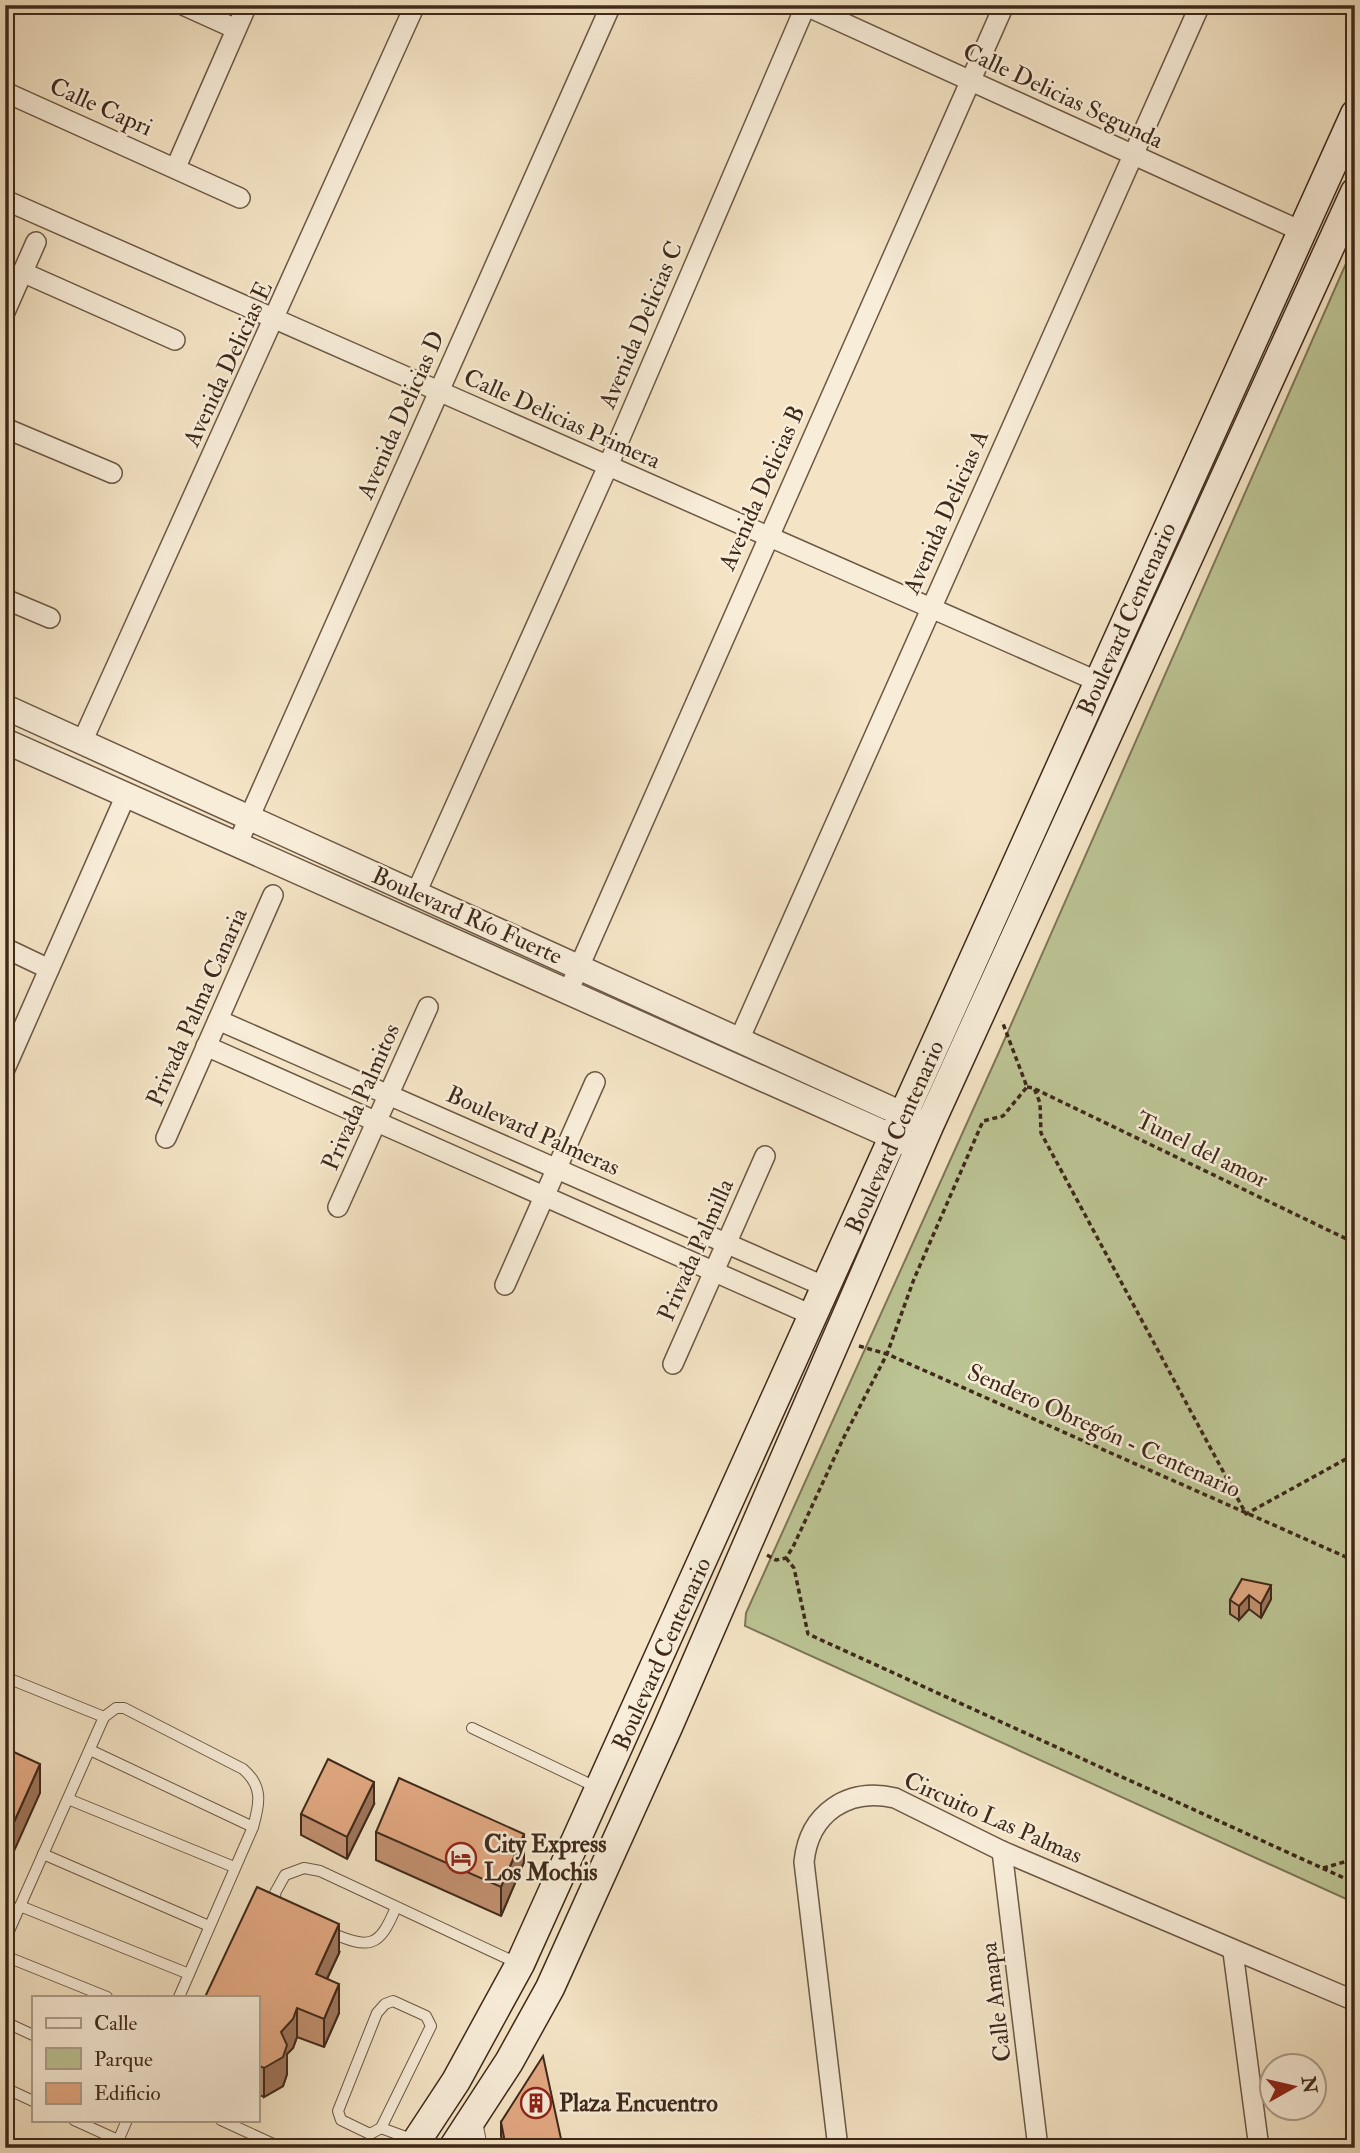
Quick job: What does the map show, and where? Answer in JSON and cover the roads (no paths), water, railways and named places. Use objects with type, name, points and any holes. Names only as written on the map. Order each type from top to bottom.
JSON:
[{"type":"main road","name":"Boulevard Centenario","points":[[453,2148],[550,1988],[635,1801],[837,1336],[912,1132],[1099,682],[1355,114]]},
{"type":"main road","name":"Boulevard Centenario","points":[[414,2144],[456,2081],[520,1965],[828,1288],[912,1132],[982,1010],[1355,192]]},
{"type":"main road","points":[[602,1784],[635,1801]]},
{"type":"street","points":[[184,5],[236,29]]},
{"type":"street","points":[[176,167],[247,5]]},
{"type":"street","name":"Avenida Delicias E","points":[[82,742],[415,5]]},
{"type":"street","name":"Avenida Delicias D","points":[[237,845],[611,5]]},
{"type":"street","name":"Avenida Delicias B","points":[[568,992],[1004,5]]},
{"type":"street","name":"Avenida Delicias A","points":[[739,1040],[1200,5]]},
{"type":"street","name":"Calle Delicias Segunda","points":[[805,6],[1301,231]]},
{"type":"street","name":"Avenida Delicias C","points":[[416,893],[608,466],[805,6]]},
{"type":"street","name":"Calle Capri","points":[[5,92],[240,198]]},
{"type":"street","name":"Calle Delicias Primera","points":[[5,201],[1099,682]]},
{"type":"street","points":[[5,312],[36,242]]},
{"type":"street","points":[[22,272],[176,340]]},
{"type":"street","points":[[5,428],[111,473]]},
{"type":"street","points":[[5,599],[50,618]]},
{"type":"street","name":"Boulevard Río Fuerte","points":[[5,707],[739,1040],[912,1132]]},
{"type":"street","name":"Boulevard Río Fuerte","points":[[5,741],[568,992],[912,1132]]},
{"type":"street","points":[[5,1069],[126,795]]},
{"type":"street","name":"Privada Palma Canaria","points":[[166,1139],[273,895]]},
{"type":"street","points":[[5,948],[49,969]]},
{"type":"street","name":"Privada Palmitos","points":[[338,1207],[428,1007]]},
{"type":"street","name":"Boulevard Palmeras","points":[[218,1020],[828,1288]]},
{"type":"street","points":[[206,1046],[814,1317]]},
{"type":"street","points":[[505,1285],[595,1082]]},
{"type":"street","name":"Privada Palmilla","points":[[673,1364],[765,1156]]},
{"type":"street","name":"Circuito Las Palmas","points":[[838,2148],[804,1862],[805,1847],[836,1803],[885,1796],[1002,1851],[1233,1952],[1355,2001]]},
{"type":"street","name":"Calle Amapa","points":[[1002,1851],[1038,2148]]},
{"type":"street","points":[[1233,1952],[1259,2148]]},
{"type":"lane","points":[[5,1677],[104,1717]]},
{"type":"lane","points":[[5,1940],[104,1717],[116,1708],[124,1708],[243,1769],[257,1782],[259,1791],[253,1827],[179,1996]]},
{"type":"lane","points":[[472,1728],[602,1784]]},
{"type":"lane","points":[[90,1750],[253,1827]]},
{"type":"lane","points":[[68,1799],[234,1867]]},
{"type":"lane","points":[[43,1854],[209,1926]]},
{"type":"lane","points":[[284,1914],[277,1908],[275,1893],[285,1875],[304,1868],[320,1871],[520,1965]]},
{"type":"lane","points":[[20,1906],[189,1973]]},
{"type":"lane","points":[[320,1929],[356,1944],[376,1941],[383,1936],[396,1907]]},
{"type":"lane","points":[[5,1956],[105,1996]]},
{"type":"lane","points":[[393,2001],[426,2016],[430,2026],[382,2128],[370,2134],[341,2120],[338,2111],[377,2013],[385,2004],[393,2001]]},
{"type":"lane","points":[[5,2022],[32,2035]]},
{"type":"lane","points":[[5,2088],[32,2101]]},
{"type":"lane","points":[[476,2114],[482,2148]]},
{"type":"lane","points":[[78,2122],[116,2144],[126,2122]]},
{"type":"lane","points":[[225,2122],[282,2148]]},
{"type":"lane","points":[[382,2128],[414,2144]]},
{"type":"lane","points":[[5,2144],[14,2148]]},
{"type":"place","name":"City Express Los Mochis","points":[[461,1858]]},
{"type":"place","name":"Plaza Encuentro","points":[[536,2103]]}]
